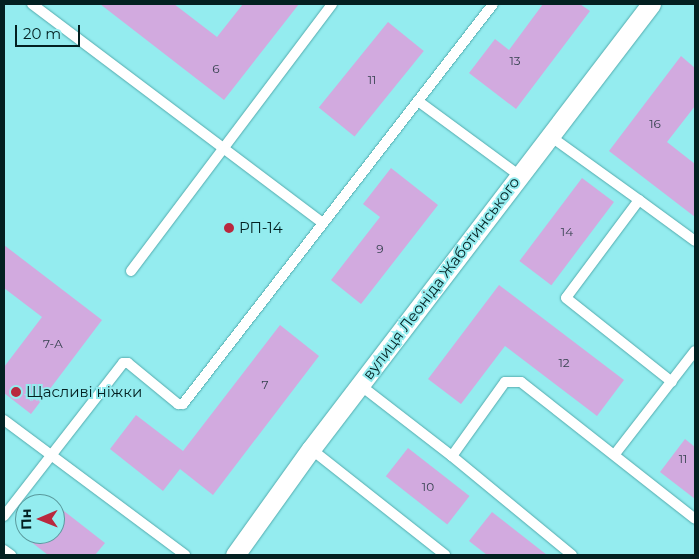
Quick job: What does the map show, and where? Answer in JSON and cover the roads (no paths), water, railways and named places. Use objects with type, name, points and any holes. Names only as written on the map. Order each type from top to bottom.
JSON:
[{"type":"street","name":"вулиця Леоніда Жаботинського","points":[[235,555],[311,449],[651,4]]},
{"type":"lane","points":[[32,4],[323,223]]},
{"type":"lane","points":[[131,271],[225,150],[332,4]]},
{"type":"lane","points":[[4,516],[53,456],[123,363],[128,363],[178,404],[183,404],[493,4]]},
{"type":"lane","points":[[418,101],[520,176]]},
{"type":"lane","points":[[550,136],[695,241]]},
{"type":"lane","points":[[639,200],[566,298],[672,382]]},
{"type":"lane","points":[[614,454],[695,351]]},
{"type":"lane","points":[[452,456],[505,382],[514,380],[521,382],[695,519]]},
{"type":"lane","points":[[360,385],[452,456],[572,555]]},
{"type":"lane","points":[[4,420],[184,555]]},
{"type":"lane","points":[[311,449],[445,555]]},
{"type":"lane","points":[[4,550],[11,555]]},
{"type":"place","name":"РП-14","points":[[229,228]]},
{"type":"place","name":"Щасливі ніжки","points":[[16,392]]}]
